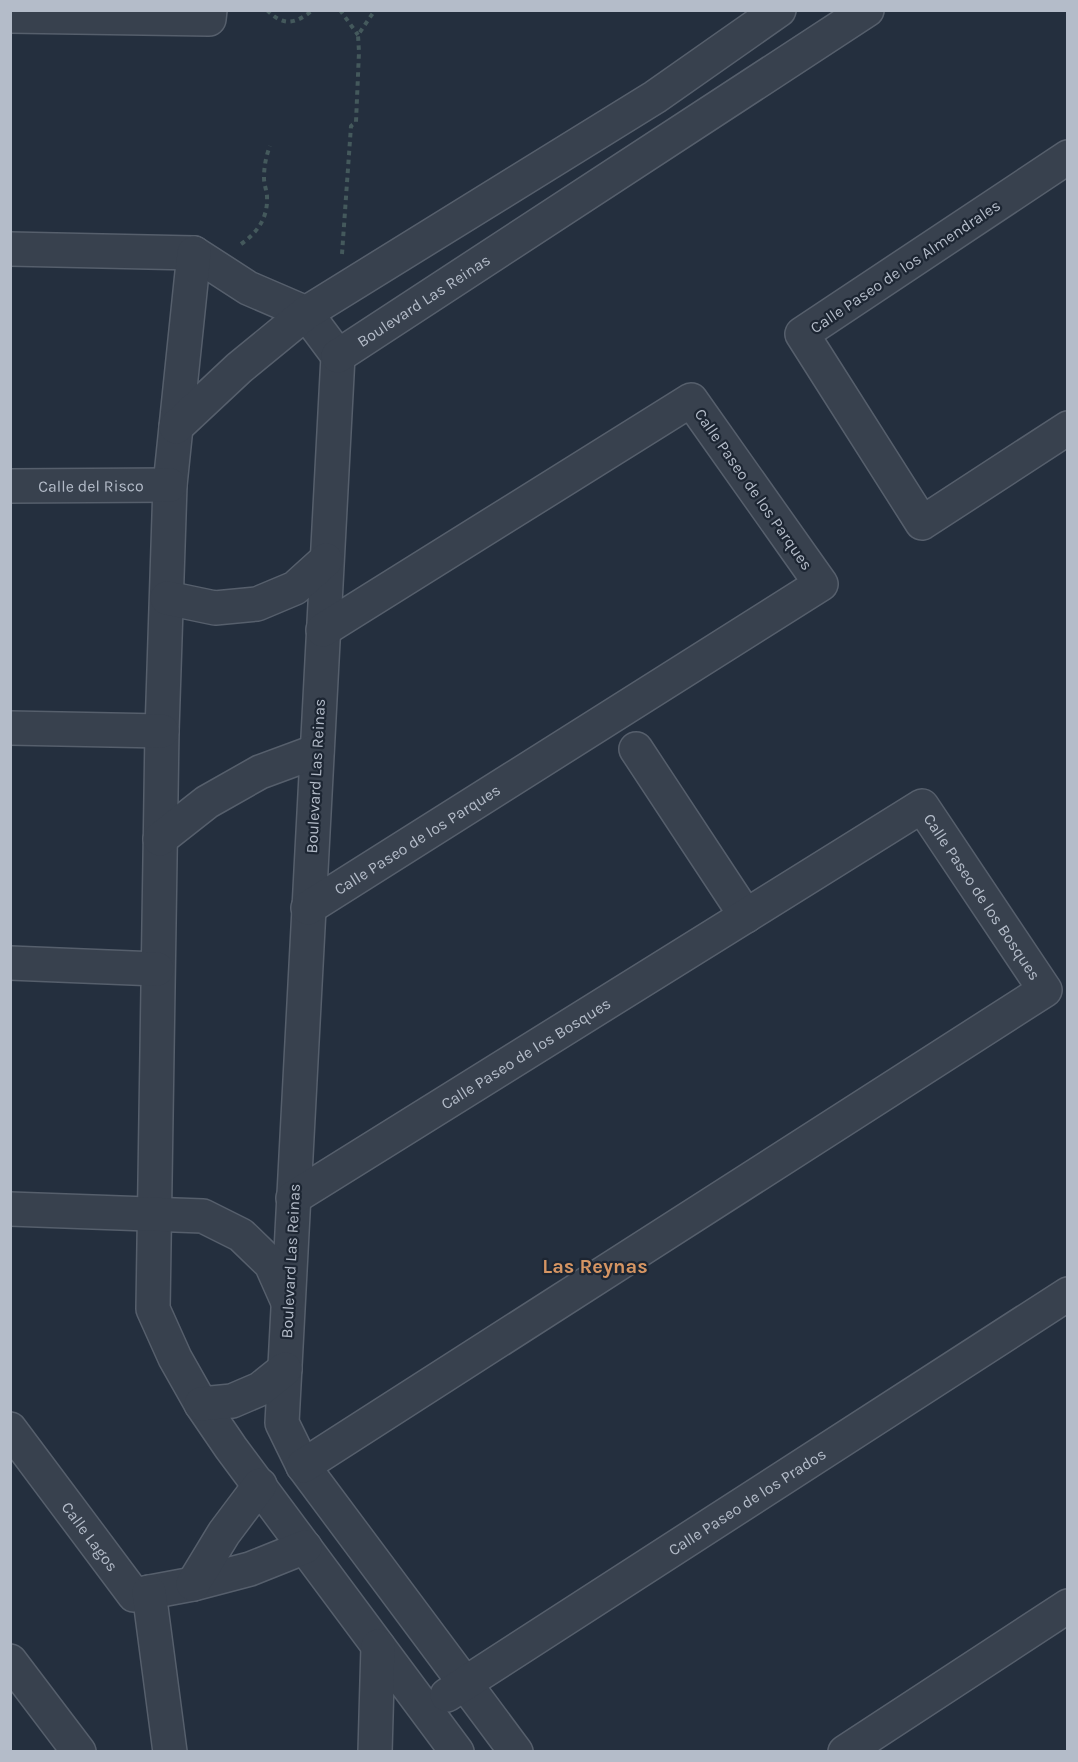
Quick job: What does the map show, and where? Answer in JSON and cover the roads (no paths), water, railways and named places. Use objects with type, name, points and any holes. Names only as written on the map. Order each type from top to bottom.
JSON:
[{"type":"street","points":[[176,427],[239,368],[306,313],[655,97],[779,10]]},
{"type":"street","name":"Boulevard Las Reinas","points":[[516,1752],[303,1466],[282,1422],[338,356],[867,10]]},
{"type":"street","points":[[10,16],[209,15]]},
{"type":"street","points":[[655,97],[680,132]]},
{"type":"street","name":"Calle Paseo de los Almendrales","points":[[1068,157],[802,334],[922,523],[1068,428]]},
{"type":"street","points":[[10,249],[194,253],[248,288],[306,313],[338,356]]},
{"type":"street","points":[[194,253],[170,485],[162,731],[153,1310],[175,1358],[201,1404],[231,1449],[457,1752]]},
{"type":"street","name":"Calle Paseo de los Parques","points":[[308,908],[821,584],[692,400],[323,630]]},
{"type":"street","name":"Calle del Risco","points":[[10,486],[170,485]]},
{"type":"street","points":[[167,598],[215,608],[257,604],[295,588],[326,560]]},
{"type":"street","points":[[10,728],[162,731]]},
{"type":"street","points":[[636,750],[746,916]]},
{"type":"street","points":[[160,839],[207,802],[260,772],[317,751]]},
{"type":"street","name":"Calle Paseo de los Bosques","points":[[293,1198],[922,806],[1045,990],[303,1466]]},
{"type":"street","points":[[10,963],[158,969]]},
{"type":"street","points":[[10,1209],[203,1216],[241,1234],[271,1264],[288,1302]]},
{"type":"street","name":"Calle Paseo de los Prados","points":[[425,1709],[1068,1294]]},
{"type":"street","points":[[201,1404],[232,1401],[260,1389],[285,1369]]},
{"type":"street","name":"Calle Lagos","points":[[10,1429],[134,1594],[149,1592]]},
{"type":"street","points":[[193,1584],[224,1533],[260,1485]]},
{"type":"street","points":[[171,1752],[149,1592],[193,1584],[250,1569],[305,1547]]},
{"type":"street","points":[[845,1752],[1068,1606]]},
{"type":"street","points":[[375,1752],[378,1646]]},
{"type":"street","points":[[10,1661],[78,1751]]},
{"type":"district","name":"Las Reynas","points":[[595,1266]]}]
